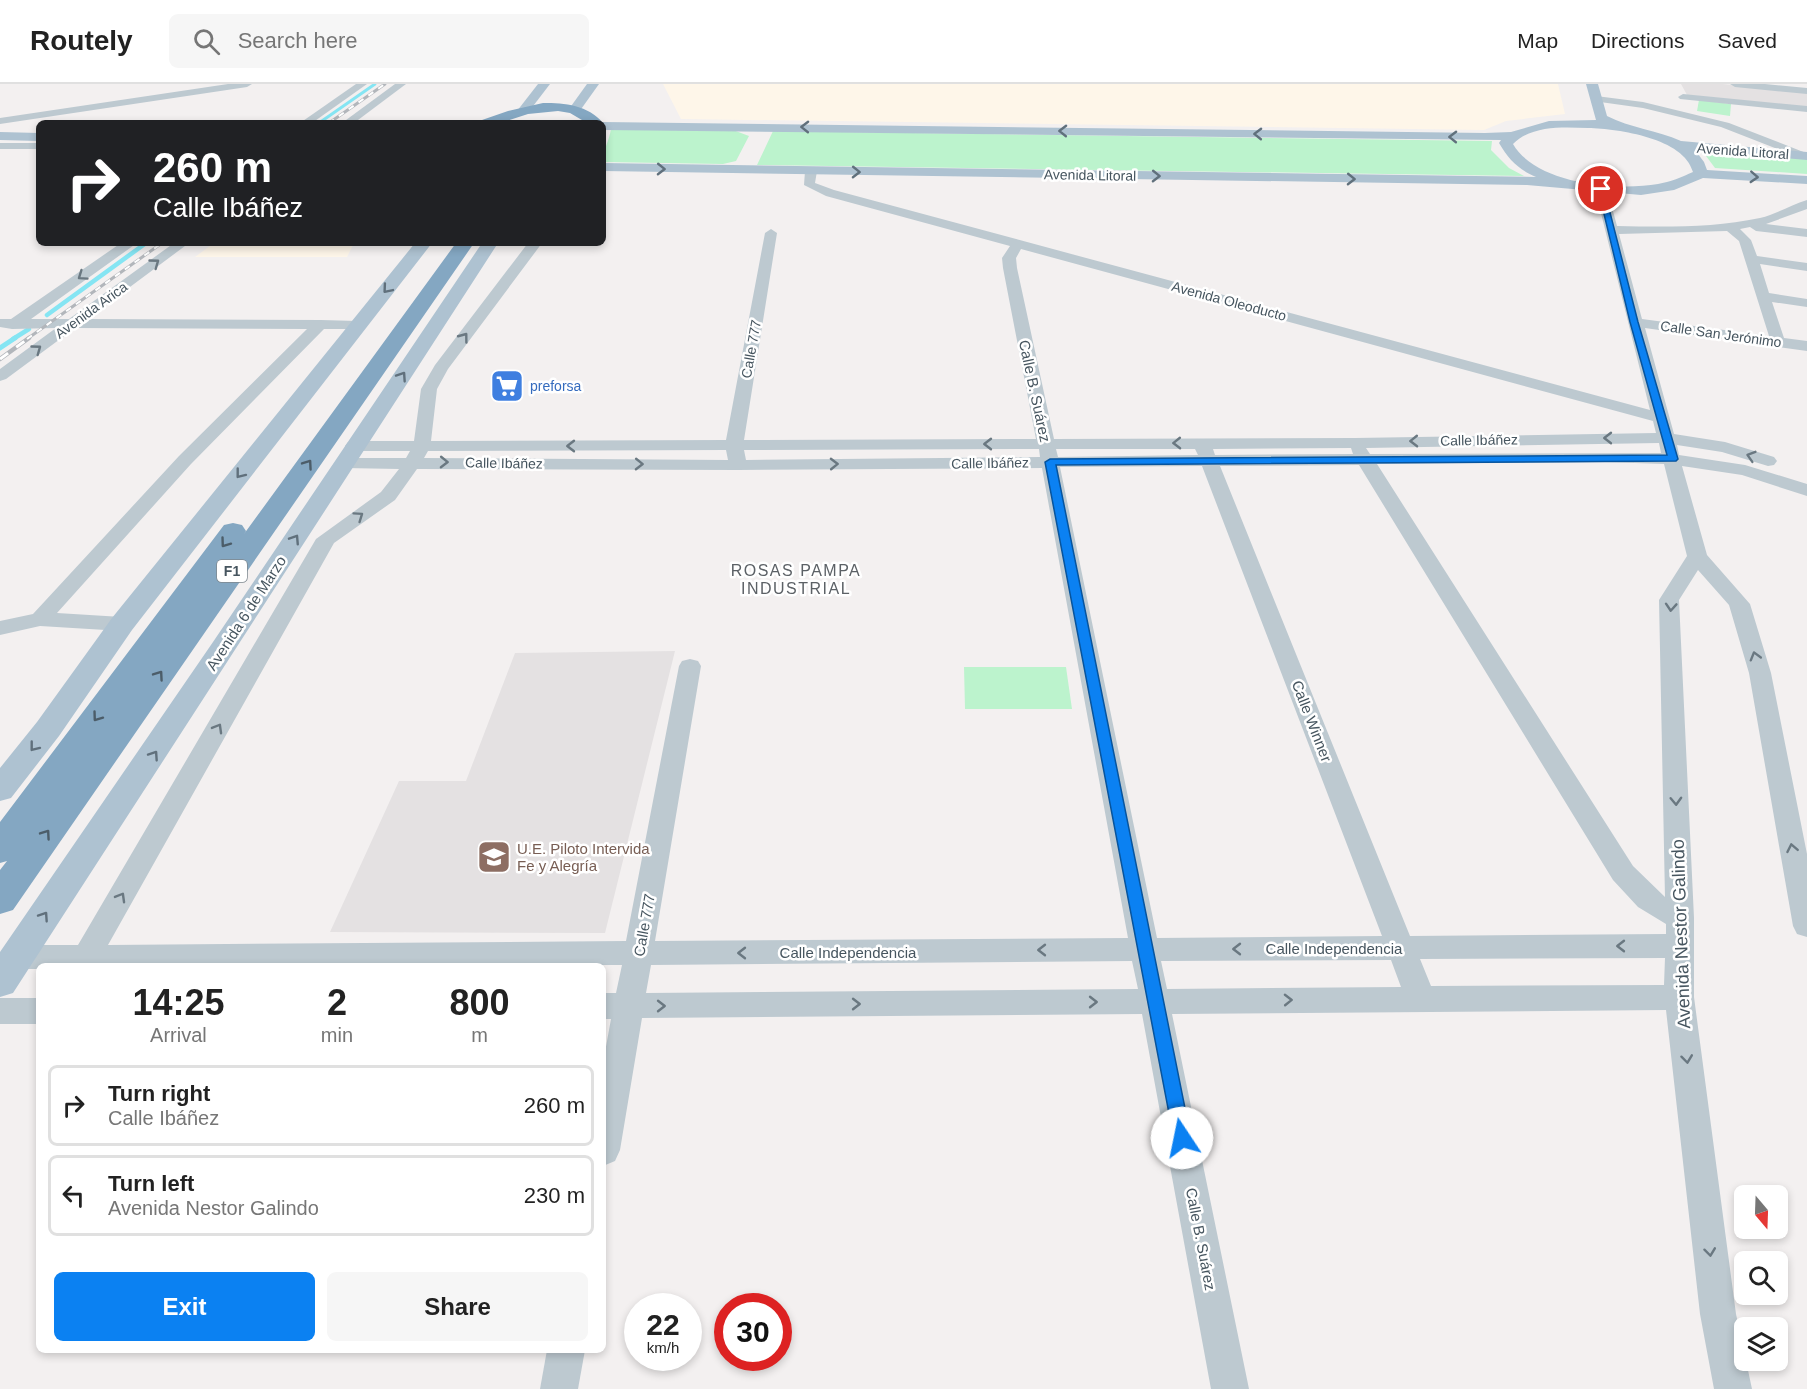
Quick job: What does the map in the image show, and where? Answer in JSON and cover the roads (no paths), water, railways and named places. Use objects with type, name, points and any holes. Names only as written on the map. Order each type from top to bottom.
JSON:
[{"type":"highway","points":[[552,120],[578,84]]},
{"type":"highway","points":[[561,91],[561,108]]},
{"type":"highway","points":[[543,120],[561,108]]},
{"type":"highway","points":[[494,120],[523,111],[561,108],[594,120]]},
{"type":"highway","name":"F1","points":[[0,849],[393,313],[445,246]]},
{"type":"highway","name":"F1","points":[[0,899],[463,246]]},
{"type":"highway","points":[[415,314],[464,285]]},
{"type":"main road","points":[[523,111],[544,84]]},
{"type":"main road","points":[[561,108],[593,84]]},
{"type":"main road","points":[[1592,84],[1602,118],[1618,127]]},
{"type":"main road","points":[[1562,124],[1577,117],[1579,113]]},
{"type":"main road","points":[[606,126],[760,132],[1485,138],[1511,136],[1534,128],[1562,124],[1618,127],[1657,136],[1679,145],[1692,154],[1701,165],[1701,174],[1675,186],[1656,189],[1628,191],[1577,185],[1542,174],[1511,156],[1506,143],[1511,136]]},
{"type":"main road","points":[[0,136],[36,137]]},
{"type":"main road","name":"Avenida Litoral","points":[[1679,145],[1805,156]]},
{"type":"main road","name":"Avenida Litoral","points":[[606,170],[746,165],[812,171],[1527,181],[1577,185]]},
{"type":"main road","name":"Avenida Litoral","points":[[1701,174],[1807,180]]},
{"type":"main road","points":[[0,790],[48,729],[122,624],[422,246]]},
{"type":"main road","name":"Avenida 6 de Marzo","points":[[0,982],[171,729],[349,454],[488,246]]},
{"type":"street","points":[[0,121],[247,84]]},
{"type":"street","points":[[308,120],[362,84]]},
{"type":"street","points":[[351,120],[401,84]]},
{"type":"street","points":[[1677,84],[1683,97],[1684,114]]},
{"type":"street","points":[[1735,84],[1807,91]]},
{"type":"street","points":[[1683,97],[1739,111],[1807,109]]},
{"type":"street","points":[[1596,99],[1644,105],[1725,125],[1805,156]]},
{"type":"street","points":[[1725,125],[1739,111]]},
{"type":"street","points":[[0,126],[36,127]]},
{"type":"street","points":[[0,146],[36,146]]},
{"type":"street","name":"Avenida Oleoducto","points":[[812,171],[810,185],[830,193],[1662,418]]},
{"type":"street","points":[[1601,189],[1697,556],[1739,604],[1760,673],[1807,926]]},
{"type":"street","points":[[1611,230],[1692,229],[1736,225],[1792,212],[1807,204]]},
{"type":"street","points":[[1736,225],[1807,233]]},
{"type":"street","points":[[1736,225],[1744,240],[1778,342]]},
{"type":"street","name":"Calle 777","points":[[738,465],[734,446],[771,233]]},
{"type":"street","name":"Calle B. Suárez","points":[[1017,244],[1009,258],[1010,268],[1156,1002],[1230,1389]]},
{"type":"street","points":[[0,333],[7,323],[125,246]]},
{"type":"street","name":"Avenida Arica","points":[[0,376],[178,246]]},
{"type":"street","points":[[84,962],[326,539],[388,496],[417,453],[429,389],[441,368],[533,246]]},
{"type":"street","points":[[1750,259],[1807,267]]},
{"type":"street","points":[[1764,297],[1807,303]]},
{"type":"street","name":"Calle San Jerónimo","points":[[1634,322],[1807,346]]},
{"type":"street","points":[[7,323],[357,325]]},
{"type":"street","points":[[40,619],[184,459],[321,324]]},
{"type":"street","points":[[1667,438],[1725,447],[1807,473]]},
{"type":"street","name":"Calle Ibáñez","points":[[1360,452],[1667,438]]},
{"type":"street","name":"Calle Ibáñez","points":[[349,454],[734,446],[1048,453],[1360,452],[1672,459]]},
{"type":"street","name":"Calle Winner","points":[[1206,452],[1421,999]]},
{"type":"street","points":[[1360,452],[1623,873],[1642,896],[1680,932]]},
{"type":"street","name":"Calle Ibáñez","points":[[417,453],[738,465],[1048,453]]},
{"type":"street","points":[[1672,459],[1745,470],[1807,490]]},
{"type":"street","name":"Avenida Nestor Galindo","points":[[1697,556],[1670,600],[1680,932],[1679,997],[1718,1314],[1733,1389]]},
{"type":"street","points":[[0,628],[40,619],[122,624]]},
{"type":"street","name":"Calle 777","points":[[606,1117],[616,1006],[639,953],[690,666]]},
{"type":"street","name":"Calle Independencia","points":[[17,957],[84,962],[639,953],[1401,948],[1680,932]]},
{"type":"street","points":[[616,1006],[1679,997]]},
{"type":"street","points":[[0,1011],[36,1011]]},
{"type":"street","points":[[559,1389],[565,1353]]},
{"type":"waterway","points":[[323,120],[375,84]]},
{"type":"waterway","points":[[47,315],[142,246]]},
{"type":"waterway","points":[[13,339],[29,329]]},
{"type":"waterway","points":[[0,348],[15,338]]},
{"type":"railway","points":[[333,120],[385,84]]},
{"type":"railway","points":[[27,339],[158,246]]},
{"type":"railway","points":[[0,359],[29,338]]},
{"type":"place","name":"preforsa","points":[[507,386]]},
{"type":"place","name":"U.E. Piloto Intervida Fe y Alegría","points":[[494,857]]},
{"type":"district","name":"ROSAS PAMPA INDUSTRIAL","points":[[796,579]]}]
